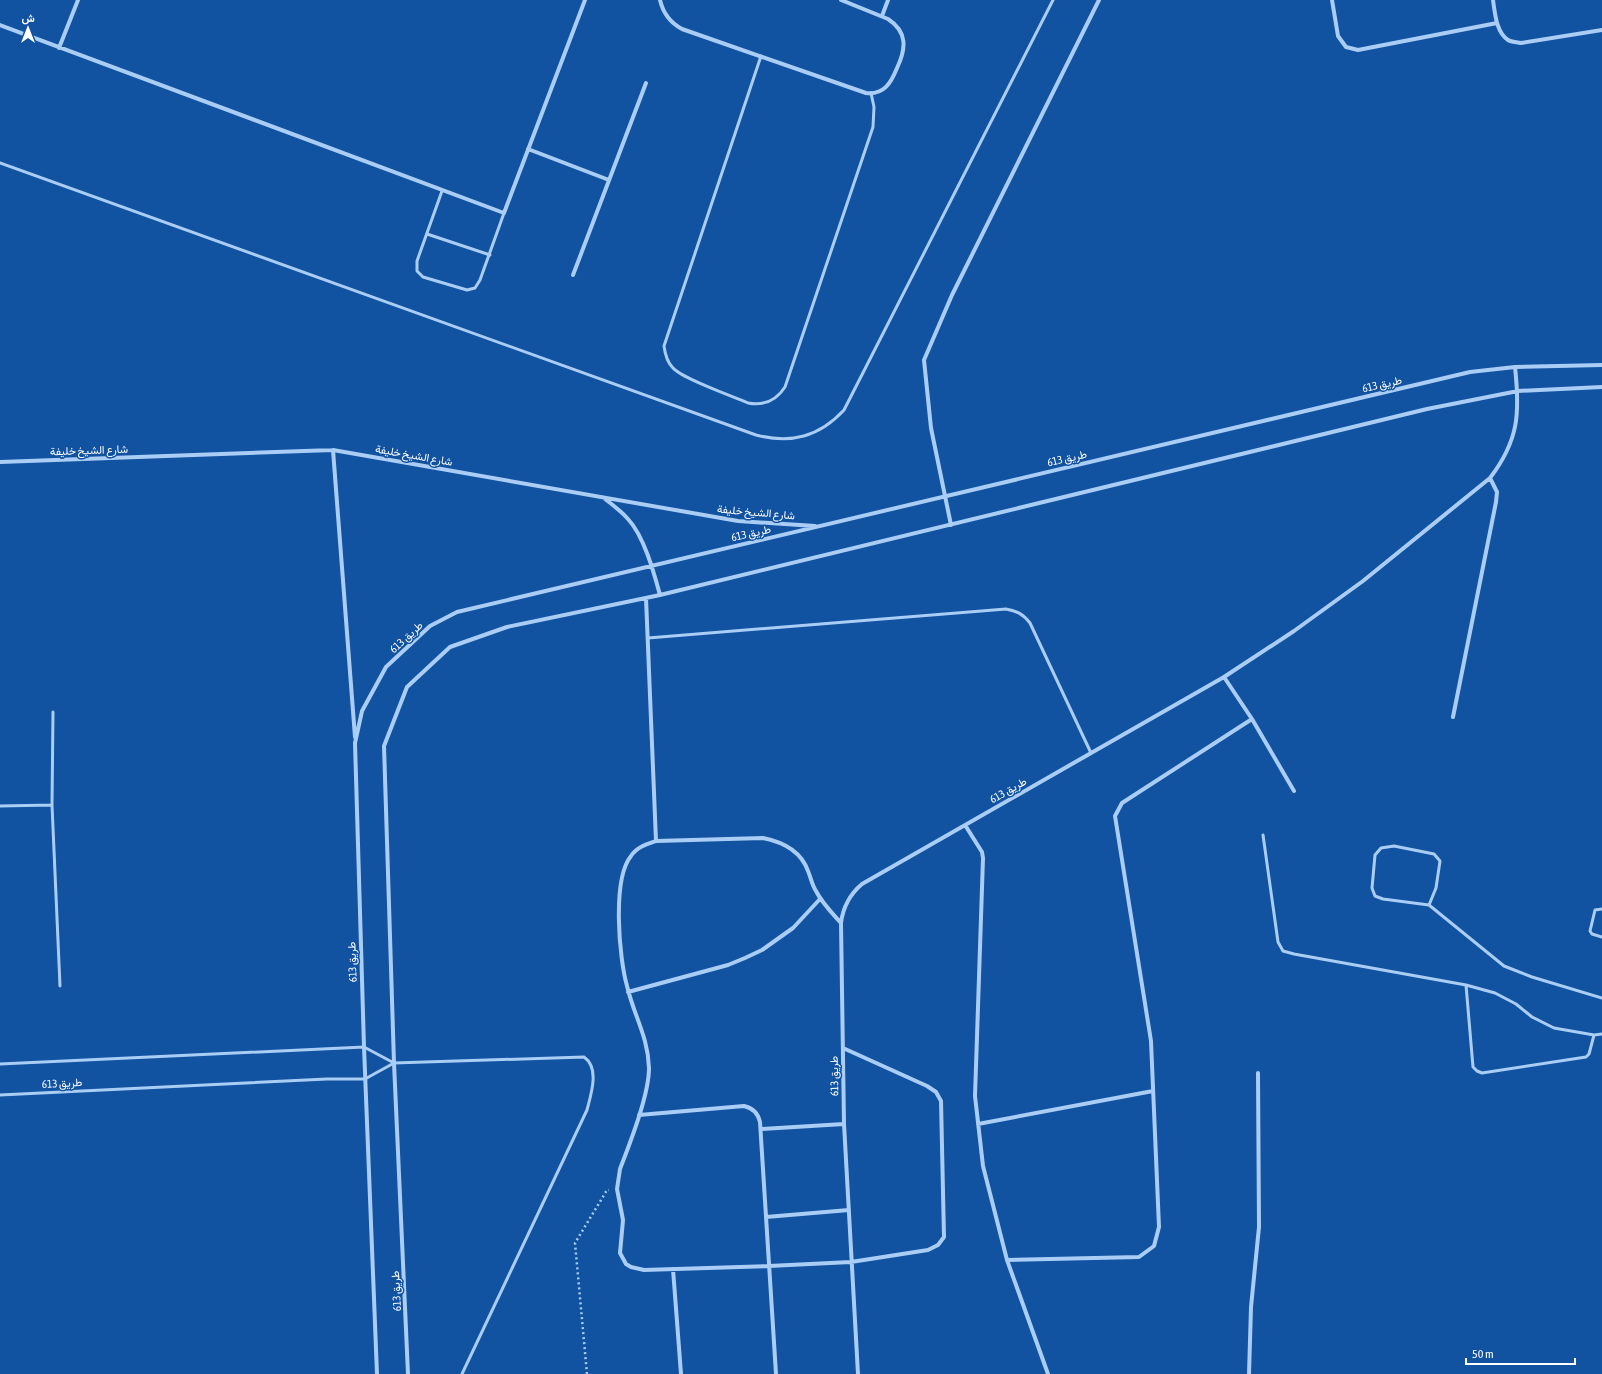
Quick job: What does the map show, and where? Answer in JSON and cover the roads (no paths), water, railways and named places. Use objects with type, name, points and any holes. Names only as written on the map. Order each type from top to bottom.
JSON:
[{"type":"street","points":[[60,48],[78,0]]},
{"type":"street","points":[[0,25],[504,213],[585,0]]},
{"type":"street","points":[[660,0],[666,16],[676,26],[862,91],[871,93],[881,91],[889,84],[903,55],[904,47],[900,30],[895,23],[882,16],[841,0]]},
{"type":"street","points":[[882,16],[888,0]]},
{"type":"street","points":[[951,524],[944,497],[931,428],[924,360],[952,295],[1098,0]]},
{"type":"street","points":[[1332,0],[1338,36],[1346,48],[1358,50],[1497,23]]},
{"type":"street","points":[[1493,0],[1497,23],[1502,33],[1508,40],[1521,43],[1602,30]]},
{"type":"street","points":[[573,275],[646,83]]},
{"type":"street","points":[[528,149],[609,180]]},
{"type":"street","name":"طريق 613","points":[[376,1374],[355,743],[362,711],[386,667],[430,626],[457,612],[1470,372],[1515,367],[1602,365]]},
{"type":"street","name":"طريق 613","points":[[858,1374],[844,1124],[840,923],[845,904],[852,893],[862,884],[1224,677],[1294,631],[1363,581],[1490,478],[1502,460],[1511,442],[1518,417],[1518,391],[1515,367]]},
{"type":"street","name":"طريق 613","points":[[408,1374],[394,1063],[384,746],[407,687],[450,647],[507,627],[660,596],[1427,408],[1518,391],[1602,387]]},
{"type":"street","points":[[333,450],[355,743]]},
{"type":"street","name":"شارع الشيخ خليفة","points":[[0,462],[333,450],[605,499],[738,521],[821,526]]},
{"type":"street","points":[[1453,717],[1496,502],[1497,492],[1490,478]]},
{"type":"street","points":[[605,499],[632,524],[652,566],[660,596]]},
{"type":"street","points":[[646,598],[656,841]]},
{"type":"street","points":[[1224,677],[1252,720],[1294,791]]},
{"type":"street","points":[[1007,1260],[1139,1257],[1154,1246],[1159,1227],[1151,1041],[1115,816],[1122,804],[1252,720]]},
{"type":"street","points":[[965,825],[982,852],[983,858],[975,1096],[983,1166],[1007,1260],[1048,1374]]},
{"type":"street","points":[[840,923],[820,899],[803,860],[796,851],[775,840],[763,838],[656,841],[638,849],[630,856],[622,874],[619,934],[623,970],[628,992],[643,1032],[648,1056],[647,1085],[620,1169],[617,1189],[623,1220],[620,1247],[622,1259],[626,1264],[637,1270],[851,1262],[928,1250],[938,1245],[944,1237],[941,1101],[936,1092],[927,1086],[843,1048]]},
{"type":"street","points":[[628,992],[728,965],[745,958],[767,946],[793,928],[820,899]]},
{"type":"street","points":[[1249,1374],[1251,1307],[1259,1227],[1258,1074]]},
{"type":"street","points":[[978,1124],[1153,1091]]},
{"type":"street","points":[[638,1115],[744,1106],[749,1107],[757,1113],[760,1129],[776,1374]]},
{"type":"street","points":[[760,1129],[844,1124]]},
{"type":"street","points":[[766,1217],[849,1210]]},
{"type":"street","points":[[673,1269],[681,1374]]},
{"type":"lane","points":[[0,163],[756,435],[768,438],[792,439],[815,432],[826,426],[844,410],[1054,0]]},
{"type":"lane","points":[[760,56],[664,346],[668,362],[679,374],[748,403],[757,404],[771,401],[777,397],[785,387],[873,127],[874,107],[871,93]]},
{"type":"lane","points":[[442,191],[416,266],[417,270],[423,277],[471,290],[478,284],[504,213]]},
{"type":"lane","points":[[427,234],[490,254]]},
{"type":"lane","points":[[648,638],[1006,609],[1013,610],[1020,613],[1030,623],[1091,753]]},
{"type":"lane","points":[[53,712],[52,805],[60,986]]},
{"type":"lane","points":[[0,806],[52,805]]},
{"type":"lane","points":[[1263,835],[1278,942],[1283,951],[1466,985],[1495,993],[1516,1004],[1532,1017],[1554,1028],[1602,1034]]},
{"type":"lane","points":[[1429,905],[1436,888],[1440,861],[1434,854],[1394,846],[1381,848],[1375,855],[1372,888],[1375,896],[1383,899],[1429,905],[1504,966],[1532,977],[1602,998]]},
{"type":"lane","points":[[1602,909],[1595,910],[1590,931],[1592,934],[1602,937]]},
{"type":"lane","points":[[1466,985],[1473,1067],[1482,1073],[1586,1057],[1589,1054],[1594,1034]]},
{"type":"lane","points":[[364,1047],[394,1063],[580,1056],[588,1060],[592,1067],[593,1082],[587,1110],[462,1374]]},
{"type":"lane","name":"طريق 613","points":[[0,1064],[364,1047]]},
{"type":"lane","name":"طريق 613","points":[[0,1095],[327,1079],[365,1079],[394,1063]]}]
